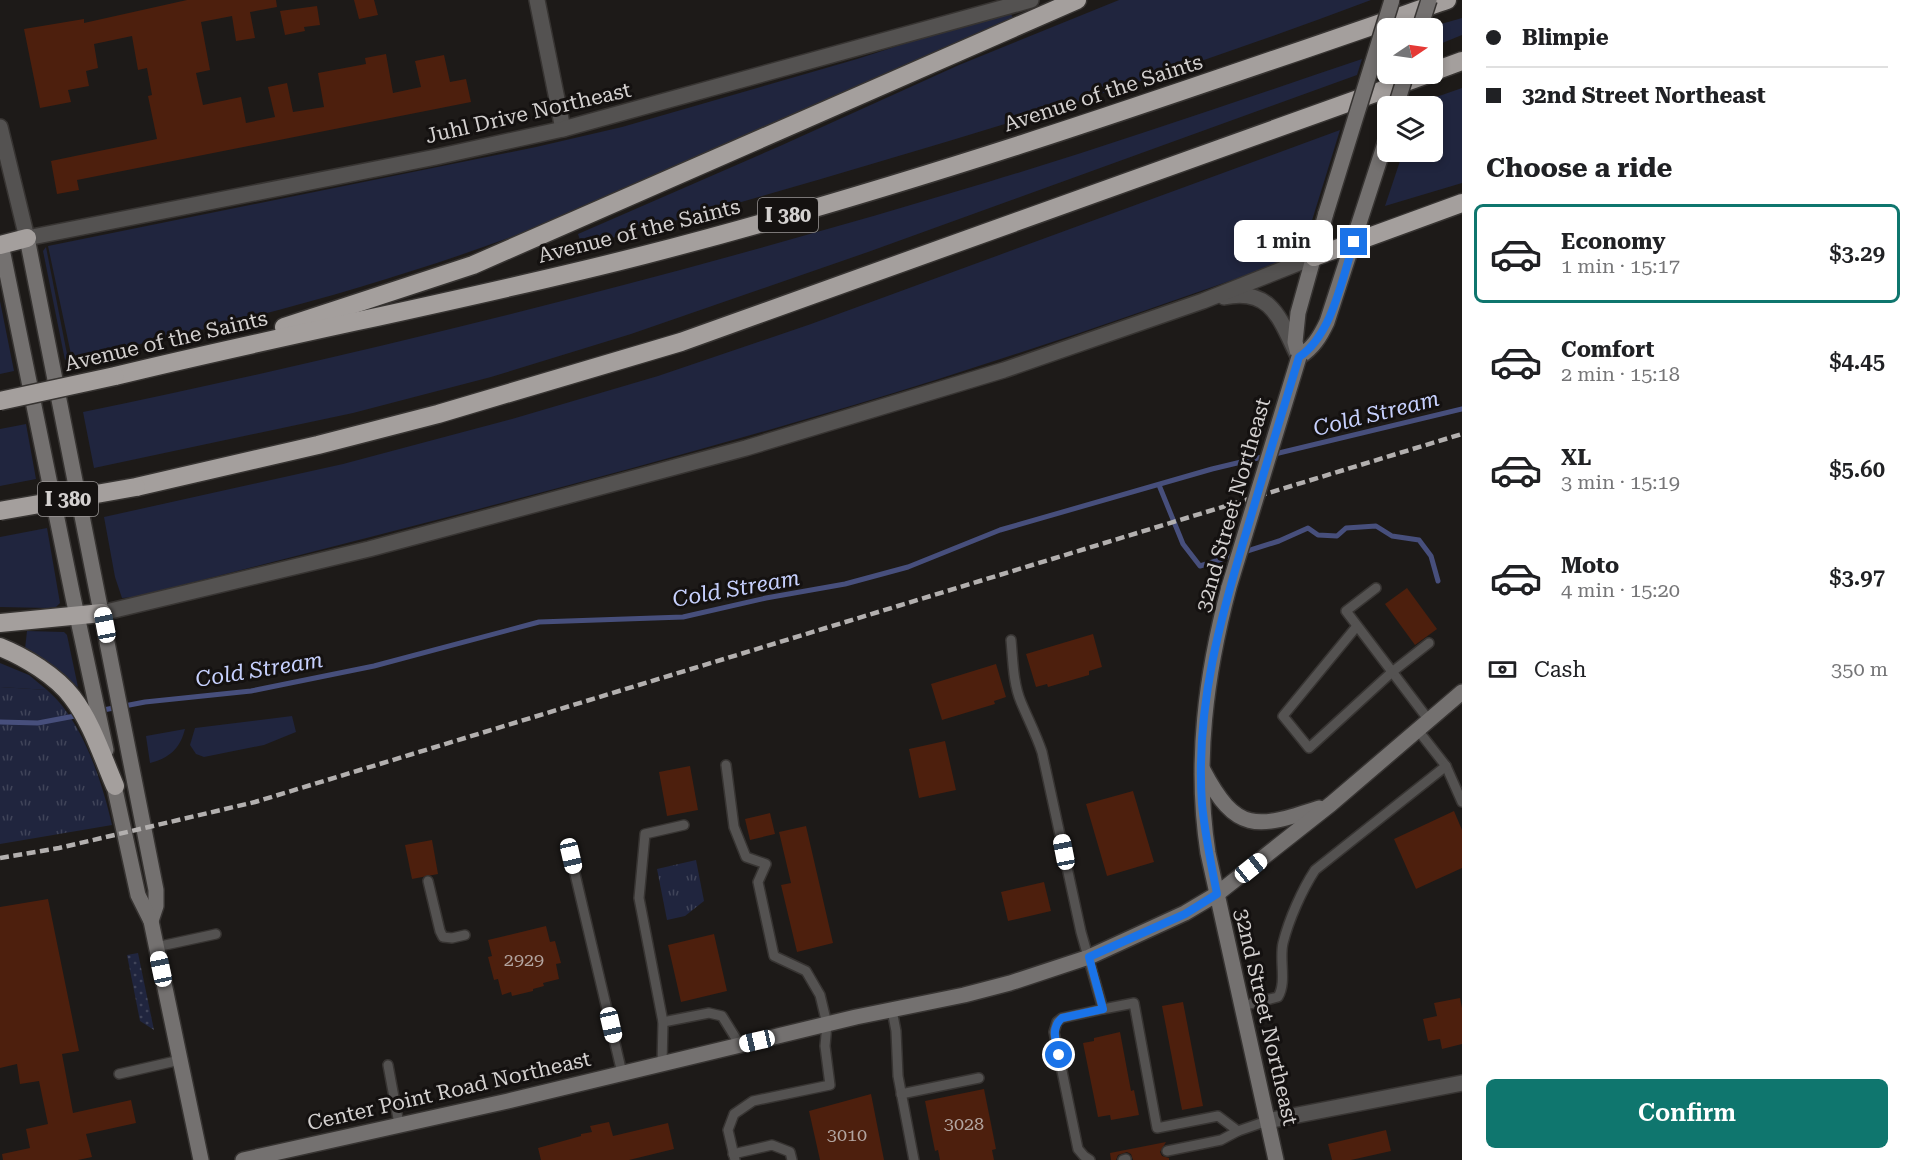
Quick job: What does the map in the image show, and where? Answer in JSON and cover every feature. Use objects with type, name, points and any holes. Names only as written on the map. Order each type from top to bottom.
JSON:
[{"type":"highway","points":[[191,357],[473,265],[1077,0]]},
{"type":"highway","name":"Avenue of the Saints","points":[[0,401],[397,313],[644,255],[872,192],[1047,136],[1447,0]]},
{"type":"highway","points":[[1443,68],[1462,61]]},
{"type":"highway","name":"I 380","points":[[0,511],[136,487],[318,446],[438,414],[681,342],[1400,84]]},
{"type":"highway","points":[[1314,257],[1462,203]]},
{"type":"highway","points":[[0,243],[27,238]]},
{"type":"highway","points":[[0,623],[102,613]]},
{"type":"highway","points":[[0,647],[31,662],[72,696],[102,748],[115,786]]},
{"type":"main road","name":"32nd Street Northeast","points":[[1276,1160],[1205,834],[1201,768],[1205,703],[1211,663],[1229,587],[1299,357],[1295,342],[1295,328],[1326,213],[1392,0]]},
{"type":"main road","points":[[1423,18],[1429,0]]},
{"type":"main road","name":"32nd Street Northeast","points":[[1299,357],[1318,339],[1327,322],[1379,162]]},
{"type":"main road","points":[[27,238],[156,890],[156,906],[151,921]]},
{"type":"main road","points":[[0,243],[93,692],[102,748]]},
{"type":"main road","name":"Center Point Road Northeast","points":[[243,1160],[303,1153],[399,1124],[827,1024],[964,995],[1010,983],[1089,957],[1176,918],[1217,894],[1331,804],[1462,692]]},
{"type":"main road","points":[[1201,768],[1228,809],[1249,821],[1271,822],[1331,804]]},
{"type":"main road","points":[[115,786],[138,895],[151,921],[201,1160]]},
{"type":"street","points":[[537,0],[563,129]]},
{"type":"street","name":"Juhl Drive Northeast","points":[[27,238],[436,157],[563,129],[1031,0]]},
{"type":"street","points":[[0,127],[27,238]]},
{"type":"street","points":[[102,613],[381,546],[746,448],[1004,370],[1203,301],[1314,257]]},
{"type":"street","points":[[1203,301],[1232,295],[1247,295],[1261,300],[1276,311],[1299,357]]},
{"type":"street","points":[[1268,1122],[1462,1083]]},
{"type":"lane","points":[[1376,588],[1346,611],[1392,672],[1446,766],[1462,802]]},
{"type":"lane","points":[[1357,626],[1283,716],[1309,748],[1392,672],[1429,643]]},
{"type":"lane","points":[[1011,640],[1014,675],[1020,701],[1032,723],[1042,752],[1081,932],[1103,1009]]},
{"type":"lane","points":[[726,765],[734,827],[746,857],[766,864],[758,882],[774,956],[806,971],[820,995],[827,1024],[825,1046],[830,1085],[753,1101],[734,1114],[728,1130],[734,1157],[772,1145],[790,1152],[792,1160]]},
{"type":"lane","points":[[1242,1006],[1278,998],[1282,987],[1283,942],[1305,886],[1315,870],[1446,766]]},
{"type":"lane","points":[[662,1064],[663,1022],[639,898],[645,834],[684,825]]},
{"type":"lane","points":[[571,856],[622,1073]]},
{"type":"lane","points":[[428,880],[443,937],[452,938],[465,934]]},
{"type":"lane","points":[[156,947],[216,934]]},
{"type":"lane","points":[[1090,1160],[1078,1149],[1054,1032],[1057,1022],[1062,1018],[1103,1009],[1134,1003],[1157,1128],[1218,1116],[1238,1131]]},
{"type":"lane","points":[[892,1010],[901,1094],[914,1160]]},
{"type":"lane","points":[[663,1022],[709,1013],[722,1016],[740,1045]]},
{"type":"lane","points":[[119,1074],[180,1060]]},
{"type":"lane","points":[[388,1065],[399,1124]]},
{"type":"lane","points":[[901,1094],[980,1078]]},
{"type":"lane","points":[[1167,1151],[1221,1140],[1238,1131],[1268,1122]]},
{"type":"green space","points":[[1119,0],[1371,0],[1248,45],[1062,106],[802,185],[582,246],[578,234],[959,65]]},
{"type":"green space","points":[[1009,10],[1013,18],[528,231],[416,270],[302,304],[72,359],[48,246],[536,147],[622,127],[857,59]]},
{"type":"green space","points":[[1462,18],[1462,35],[1443,43],[1443,23]]},
{"type":"green space","points":[[1362,59],[1357,75],[868,252],[631,334],[491,377],[353,413],[94,468],[83,412],[425,335],[764,247],[1035,168]]},
{"type":"green space","points":[[1462,88],[1462,183],[1385,206],[1400,162],[1443,162],[1443,96],[1439,96]]},
{"type":"green space","points":[[1340,130],[1301,256],[1023,352],[765,431],[405,528],[134,597],[122,598],[115,577],[104,517],[343,464],[512,419],[658,376],[811,324]]},
{"type":"green space","points":[[46,247],[68,359],[65,360],[43,251]]},
{"type":"green space","points":[[0,301],[14,371],[0,374]]},
{"type":"green space","points":[[26,424],[36,479],[0,486],[0,429]]},
{"type":"green space","points":[[47,528],[60,603],[56,607],[49,608],[0,607],[0,537]]},
{"type":"green space","points":[[27,631],[64,632],[67,635],[78,687],[25,649]]},
{"type":"green space","points":[[0,663],[29,675],[47,690],[0,687]]},
{"type":"green space","points":[[0,687],[47,690],[59,703],[71,718],[89,752],[103,790],[112,825],[0,844]]},
{"type":"green space","points":[[292,716],[296,732],[264,745],[204,757],[196,754],[190,745],[195,728]]},
{"type":"green space","points":[[185,729],[173,752],[150,763],[146,736]]},
{"type":"green space","points":[[696,860],[704,901],[685,916],[667,920],[657,869]]},
{"type":"green space","points":[[138,953],[154,1030],[140,1021],[127,955]]},
{"type":"building","points":[[187,0],[276,0],[277,7],[250,12],[255,38],[236,41],[232,16],[201,22],[210,70],[196,73],[203,105],[241,97],[246,123],[275,117],[268,87],[287,83],[293,112],[324,107],[318,73],[366,64],[365,58],[386,54],[393,93],[421,87],[415,61],[444,55],[450,82],[466,79],[471,102],[77,180],[79,190],[57,194],[51,161],[157,139],[148,96],[152,95],[147,68],[138,70],[132,36],[94,44],[98,68],[86,71],[89,86],[68,90],[71,102],[40,108],[24,29],[84,19],[84,23]]},
{"type":"building","points":[[354,0],[374,0],[378,15],[359,19]]},
{"type":"building","points":[[317,6],[320,25],[304,27],[305,31],[285,35],[280,11]]},
{"type":"building","points":[[1407,588],[1437,629],[1415,645],[1385,604]]},
{"type":"building","points":[[1093,634],[1102,667],[1089,671],[1089,675],[1048,687],[1047,684],[1036,687],[1026,654]]},
{"type":"building","points":[[996,664],[1006,697],[994,701],[995,704],[942,720],[931,684]]},
{"type":"building","points":[[945,741],[956,790],[919,798],[909,749]]},
{"type":"building","points":[[690,766],[698,810],[667,816],[659,772]]},
{"type":"building","points":[[1133,791],[1154,862],[1107,876],[1086,804]]},
{"type":"building","points":[[1454,811],[1462,830],[1462,868],[1416,889],[1394,839]]},
{"type":"building","points":[[770,813],[775,834],[750,840],[745,819]]},
{"type":"building","points":[[806,826],[833,943],[797,952],[781,885],[791,883],[779,832]]},
{"type":"building","points":[[432,840],[438,874],[412,879],[405,845]]},
{"type":"building","points":[[1044,882],[1051,911],[1008,921],[1001,892]]},
{"type":"building","points":[[48,899],[79,1051],[62,1054],[73,1113],[131,1100],[136,1123],[86,1134],[92,1157],[78,1160],[3,1160],[2,1154],[30,1148],[26,1129],[48,1124],[39,1081],[20,1084],[17,1064],[0,1068],[0,907]]},
{"type":"building","points":[[546,926],[550,942],[555,941],[561,963],[556,964],[559,979],[543,983],[544,986],[533,989],[533,991],[512,996],[511,992],[502,995],[498,979],[494,980],[488,957],[492,956],[488,940]]},
{"type":"building","points":[[714,934],[727,991],[681,1002],[668,945]]},
{"type":"building","points":[[1460,998],[1462,1044],[1442,1049],[1440,1039],[1428,1041],[1423,1019],[1437,1016],[1434,1003]]},
{"type":"building","points":[[1183,1002],[1203,1106],[1182,1110],[1162,1006]]},
{"type":"building","points":[[1120,1032],[1131,1091],[1134,1090],[1139,1115],[1111,1120],[1110,1115],[1098,1117],[1083,1043]]},
{"type":"building","points":[[984,1089],[996,1149],[992,1150],[994,1160],[940,1160],[938,1150],[935,1151],[925,1101]]},
{"type":"building","points":[[871,1094],[884,1160],[820,1160],[809,1111]]},
{"type":"building","points":[[609,1122],[613,1136],[668,1123],[674,1149],[629,1160],[541,1160],[538,1148],[592,1132],[590,1126]]},
{"type":"building","points":[[1386,1130],[1391,1151],[1351,1160],[1332,1160],[1328,1144]]},
{"type":"building","points":[[1166,1142],[1160,1152],[1169,1160],[1133,1160],[1131,1154],[1127,1152],[1118,1155],[1116,1160],[1111,1160],[1110,1153]]},
{"type":"waterway","name":"Cold Stream","points":[[98,711],[145,702],[251,691],[374,666],[539,622],[683,617],[766,598],[845,584],[908,567],[1000,530],[1212,469],[1462,409]]},
{"type":"waterway","points":[[1159,485],[1183,544],[1200,566],[1279,541],[1308,528],[1318,535],[1337,536],[1346,528],[1376,526],[1392,536],[1419,540],[1431,556],[1438,581]]},
{"type":"waterway","name":"Cold Stream","points":[[0,722],[38,723],[80,715]]},
{"type":"railway","points":[[0,858],[59,848],[255,802],[1462,434]]},
{"type":"route","points":[[1059,1055],[1054,1032],[1057,1022],[1062,1018],[1103,1009],[1089,957],[1185,914],[1217,894],[1205,834],[1201,768],[1205,703],[1218,628],[1299,357],[1318,339],[1327,322],[1354,242]]}]
